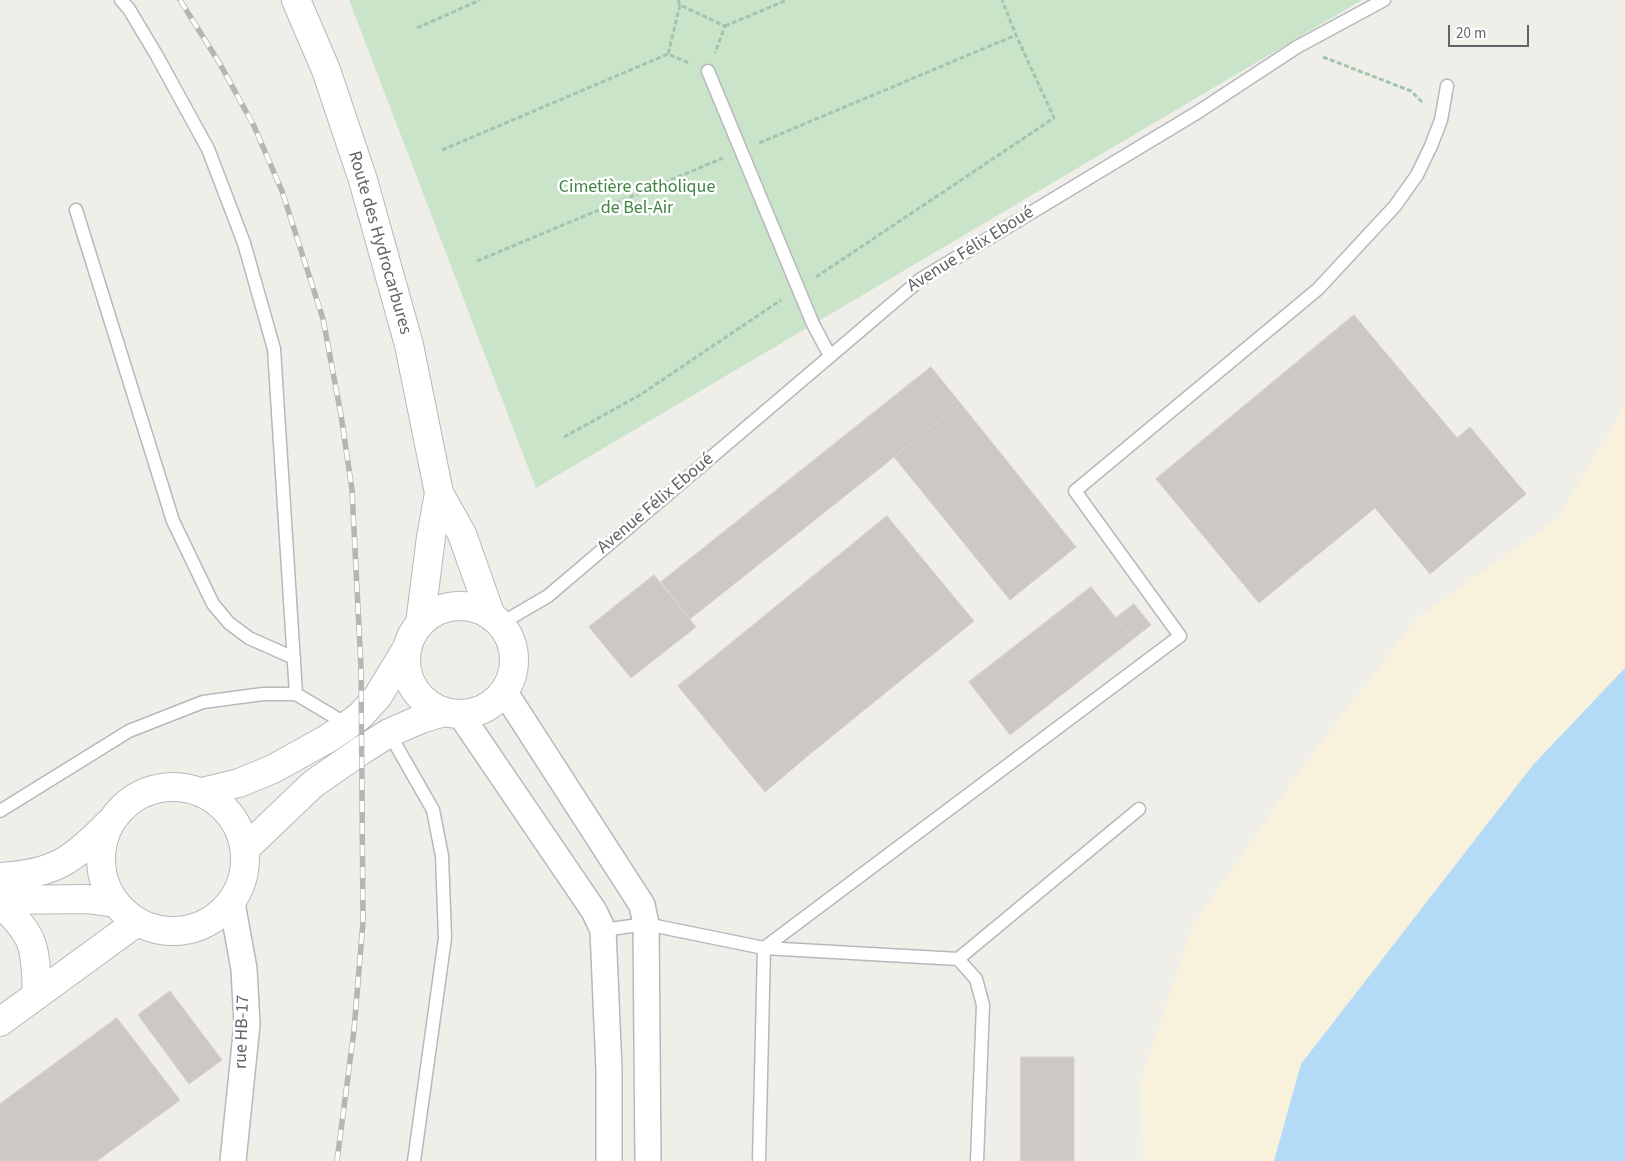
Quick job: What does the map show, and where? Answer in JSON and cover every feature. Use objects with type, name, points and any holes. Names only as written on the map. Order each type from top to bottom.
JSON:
[{"type":"street","name":"Route des Hydrocarbures","points":[[296,0],[326,70],[363,180],[409,345],[439,493],[462,534],[496,620]]},
{"type":"street","name":"Route des Hydrocarbures","points":[[420,624],[431,537],[439,493]]},
{"type":"street","points":[[202,792],[239,783],[273,769],[327,739],[361,715],[378,696],[407,648],[412,635],[420,624],[432,614],[446,608],[462,606],[477,609],[496,620],[510,639],[514,657],[512,675],[504,691],[491,704],[476,711],[421,719],[389,733],[313,784],[246,848]]},
{"type":"street","points":[[407,648],[406,665],[409,680],[417,694],[429,705],[452,713],[594,911],[603,930],[609,1070],[609,1161]]},
{"type":"street","points":[[504,691],[642,905],[646,924],[648,1161]]},
{"type":"street","points":[[0,877],[34,874],[59,865],[83,850],[124,806],[141,794],[161,788],[181,787],[202,792],[222,805],[238,825],[246,848],[246,868],[241,886],[232,903],[220,916],[205,925],[188,930],[170,932],[153,929],[137,922],[115,903],[105,884],[101,863],[102,842],[110,822]]},
{"type":"street","points":[[0,901],[88,899],[115,903]]},
{"type":"street","points":[[0,901],[14,916],[31,942],[37,995]]},
{"type":"street","name":"rue HB-17","points":[[232,903],[244,969],[247,1024],[233,1161]]},
{"type":"street","points":[[0,1022],[137,922]]},
{"type":"lane","points":[[121,0],[129,9],[157,56],[208,149],[244,243],[274,349],[296,694]]},
{"type":"lane","name":"Avenue Félix Eboué","points":[[496,620],[548,596],[925,276],[1198,112],[1297,47],[1384,0]]},
{"type":"lane","points":[[708,71],[798,289],[813,324],[830,356]]},
{"type":"lane","points":[[764,948],[1180,636],[1075,491],[1318,289],[1395,206],[1417,175],[1431,146],[1441,120],[1447,86]]},
{"type":"lane","points":[[76,210],[174,521],[213,604],[228,623],[249,638],[294,658]]},
{"type":"lane","points":[[0,811],[129,731],[202,702],[263,694],[296,694],[348,724]]},
{"type":"lane","points":[[389,733],[433,810],[442,856],[444,938],[414,1161]]},
{"type":"lane","points":[[603,930],[646,924],[764,948],[958,959],[1139,809]]},
{"type":"lane","points":[[759,1161],[764,948]]},
{"type":"lane","points":[[958,959],[976,980],[983,1005],[977,1161]]},
{"type":"path","points":[[417,28],[480,0]]},
{"type":"path","points":[[668,54],[680,5],[678,0]]},
{"type":"path","points":[[442,150],[668,54],[708,71],[725,26],[787,0]]},
{"type":"path","points":[[564,437],[640,395],[1054,118],[1002,0]]},
{"type":"path","points":[[680,5],[725,26]]},
{"type":"path","points":[[1297,47],[1411,91],[1441,120]]},
{"type":"green space","name":"Cimetière catholique de Bel-Air","points":[[349,0],[1362,0],[536,488]]},
{"type":"sand","points":[[1625,405],[1625,668],[1533,765],[1301,1064],[1274,1161],[1143,1161],[1141,1080],[1193,925],[1308,760],[1417,618],[1557,519]]},
{"type":"water","points":[[1625,668],[1625,1161],[1274,1161],[1301,1064],[1533,765]]},
{"type":"building","points":[[1354,315],[1457,438],[1470,427],[1526,494],[1430,574],[1375,508],[1259,603],[1156,479]]},
{"type":"building","points":[[931,367],[961,404],[690,619],[661,582]]},
{"type":"building","points":[[961,404],[1076,547],[1010,600],[894,457]]},
{"type":"building","points":[[887,516],[974,621],[810,754],[724,649]]},
{"type":"building","points":[[654,575],[696,627],[631,678],[589,627]]},
{"type":"building","points":[[1091,587],[1133,639],[1010,735],[969,682]]},
{"type":"building","points":[[1134,604],[1151,625],[1133,639],[1116,618]]},
{"type":"building","points":[[724,649],[810,754],[765,792],[678,686]]},
{"type":"building","points":[[170,991],[222,1060],[189,1084],[138,1015]]},
{"type":"building","points":[[117,1018],[180,1100],[97,1161],[0,1161],[0,1104]]},
{"type":"building","points":[[1021,1057],[1074,1057],[1074,1161],[1021,1161]]},
{"type":"railway","points":[[180,0],[220,64],[254,126],[282,191],[323,319],[341,415],[352,490],[361,667],[363,922],[354,1030],[337,1161]]}]
